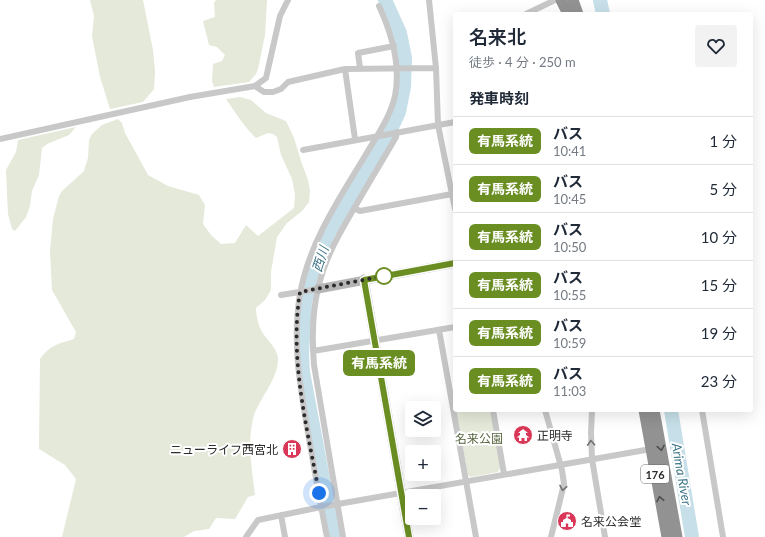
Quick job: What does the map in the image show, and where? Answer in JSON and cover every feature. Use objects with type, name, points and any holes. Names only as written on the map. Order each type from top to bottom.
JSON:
[{"type":"highway","points":[[562,0],[567,12]]},
{"type":"highway","points":[[573,0],[577,12]]},
{"type":"highway","name":"176","points":[[644,412],[667,537]]},
{"type":"highway","name":"176","points":[[654,412],[677,537]]},
{"type":"street","points":[[0,138],[190,97],[255,86],[266,78],[280,16],[288,0]]},
{"type":"street","points":[[429,0],[436,68],[438,125],[453,199]]},
{"type":"street","points":[[530,12],[555,0]]},
{"type":"street","points":[[327,537],[297,366],[297,319],[300,292],[314,245],[376,136],[384,125],[391,110],[395,96],[397,68],[394,46],[387,23],[379,6]]},
{"type":"street","points":[[360,68],[358,53],[394,46]]},
{"type":"street","points":[[255,86],[264,92],[273,92],[281,89],[288,82],[345,69],[436,68]]},
{"type":"street","points":[[345,69],[355,139]]},
{"type":"street","points":[[304,150],[355,139],[453,122]]},
{"type":"street","points":[[343,537],[316,381],[313,351],[314,319],[318,289],[331,248],[396,137],[397,132]]},
{"type":"street","points":[[354,208],[360,210],[452,194]]},
{"type":"street","points":[[281,295],[453,263]]},
{"type":"street","points":[[364,280],[409,537]]},
{"type":"street","points":[[313,351],[453,327]]},
{"type":"street","points":[[439,330],[452,390]]},
{"type":"street","points":[[455,412],[465,481],[476,537]]},
{"type":"street","points":[[493,412],[504,474]]},
{"type":"street","points":[[546,412],[564,484],[550,537]]},
{"type":"street","points":[[592,412],[592,459],[605,537]]},
{"type":"street","points":[[702,412],[723,537]]},
{"type":"street","points":[[246,537],[258,520],[281,515],[560,464],[651,449]]},
{"type":"street","points":[[281,515],[285,537]]},
{"type":"green space","points":[[90,0],[143,0],[153,50],[155,71],[154,89],[143,102],[110,109],[100,77],[92,36],[94,16]]},
{"type":"green space","points":[[216,0],[267,0],[265,35],[258,69],[256,74],[249,82],[214,87],[212,81],[213,64],[222,61],[225,55],[217,47],[209,45],[203,21],[215,17],[214,3]]},
{"type":"green space","points":[[240,97],[251,100],[266,113],[286,121],[294,138],[308,180],[310,191],[309,202],[302,211],[287,223],[277,237],[271,272],[271,290],[265,300],[256,308],[256,314],[261,329],[275,349],[278,360],[277,368],[271,383],[255,412],[251,428],[251,457],[255,495],[248,497],[235,519],[216,518],[209,529],[194,531],[184,537],[62,537],[76,479],[65,465],[39,449],[40,359],[51,348],[74,339],[76,332],[52,290],[50,251],[53,219],[59,196],[62,191],[84,171],[88,158],[89,140],[92,134],[102,125],[118,119],[122,123],[125,133],[148,175],[168,186],[199,195],[205,205],[203,224],[211,235],[221,244],[235,243],[246,225],[258,236],[294,208],[295,194],[292,179],[281,155],[277,137],[268,133],[256,138],[244,125],[226,99]]},
{"type":"green space","points":[[76,127],[69,135],[47,144],[42,148],[39,175],[32,191],[30,206],[26,217],[15,231],[12,229],[8,214],[6,170],[16,152],[18,140]]},
{"type":"green space","name":"名来公園","points":[[456,412],[491,412],[501,466],[498,472],[471,477],[468,475]]},
{"type":"waterway","name":"西川","points":[[334,537],[303,372],[302,354],[305,302],[311,279],[328,234],[392,127],[399,112],[404,87],[405,58],[400,33],[385,0]]},
{"type":"waterway","name":"Arima River","points":[[600,0],[603,12]]},
{"type":"waterway","name":"Arima River","points":[[671,412],[692,537]]},
{"type":"bus line","name":"有馬系統","points":[[409,537],[364,280],[453,263]]},
{"type":"place","name":"正明寺","points":[[523,435]]},
{"type":"place","name":"ニューライフ西宮北","points":[[292,449]]},
{"type":"place","name":"名来公会堂","points":[[567,521]]},
{"type":"route","points":[[319,493],[297,366],[297,319],[300,292],[384,276]]}]
